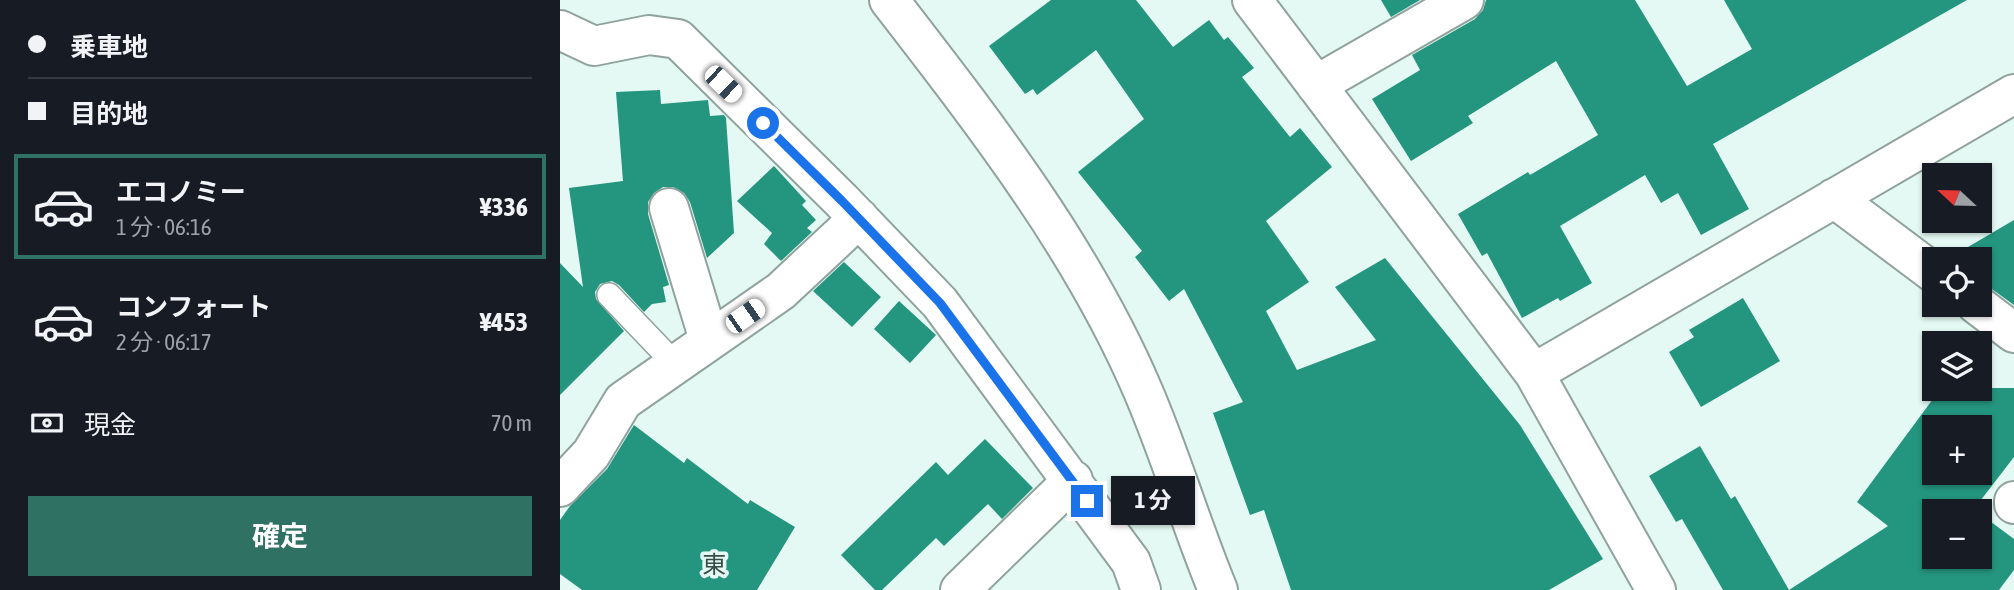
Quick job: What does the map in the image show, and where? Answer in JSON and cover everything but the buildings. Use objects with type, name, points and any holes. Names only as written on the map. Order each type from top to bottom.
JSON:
[{"type":"street","points":[[889,0],[1032,192],[1095,293],[1143,391],[1217,590]]},
{"type":"street","points":[[1252,0],[1534,373],[1656,590]]},
{"type":"street","points":[[1316,85],[1464,0]]},
{"type":"street","points":[[560,30],[594,46],[649,35],[677,39],[859,218],[940,303],[1132,562],[1141,590]]},
{"type":"street","points":[[1534,373],[2014,94]]},
{"type":"street","points":[[1834,198],[1922,264]]},
{"type":"street","points":[[669,208],[709,341]]},
{"type":"street","points":[[560,487],[591,454],[622,401],[781,291],[859,218]]},
{"type":"street","points":[[1992,316],[2014,333]]},
{"type":"street","points":[[957,577],[1073,480]]},
{"type":"lane","points":[[609,295],[675,364]]},
{"type":"district","name":"東","points":[[714,565]]},
{"type":"route","points":[[763,123],[940,303],[1087,501]]}]
